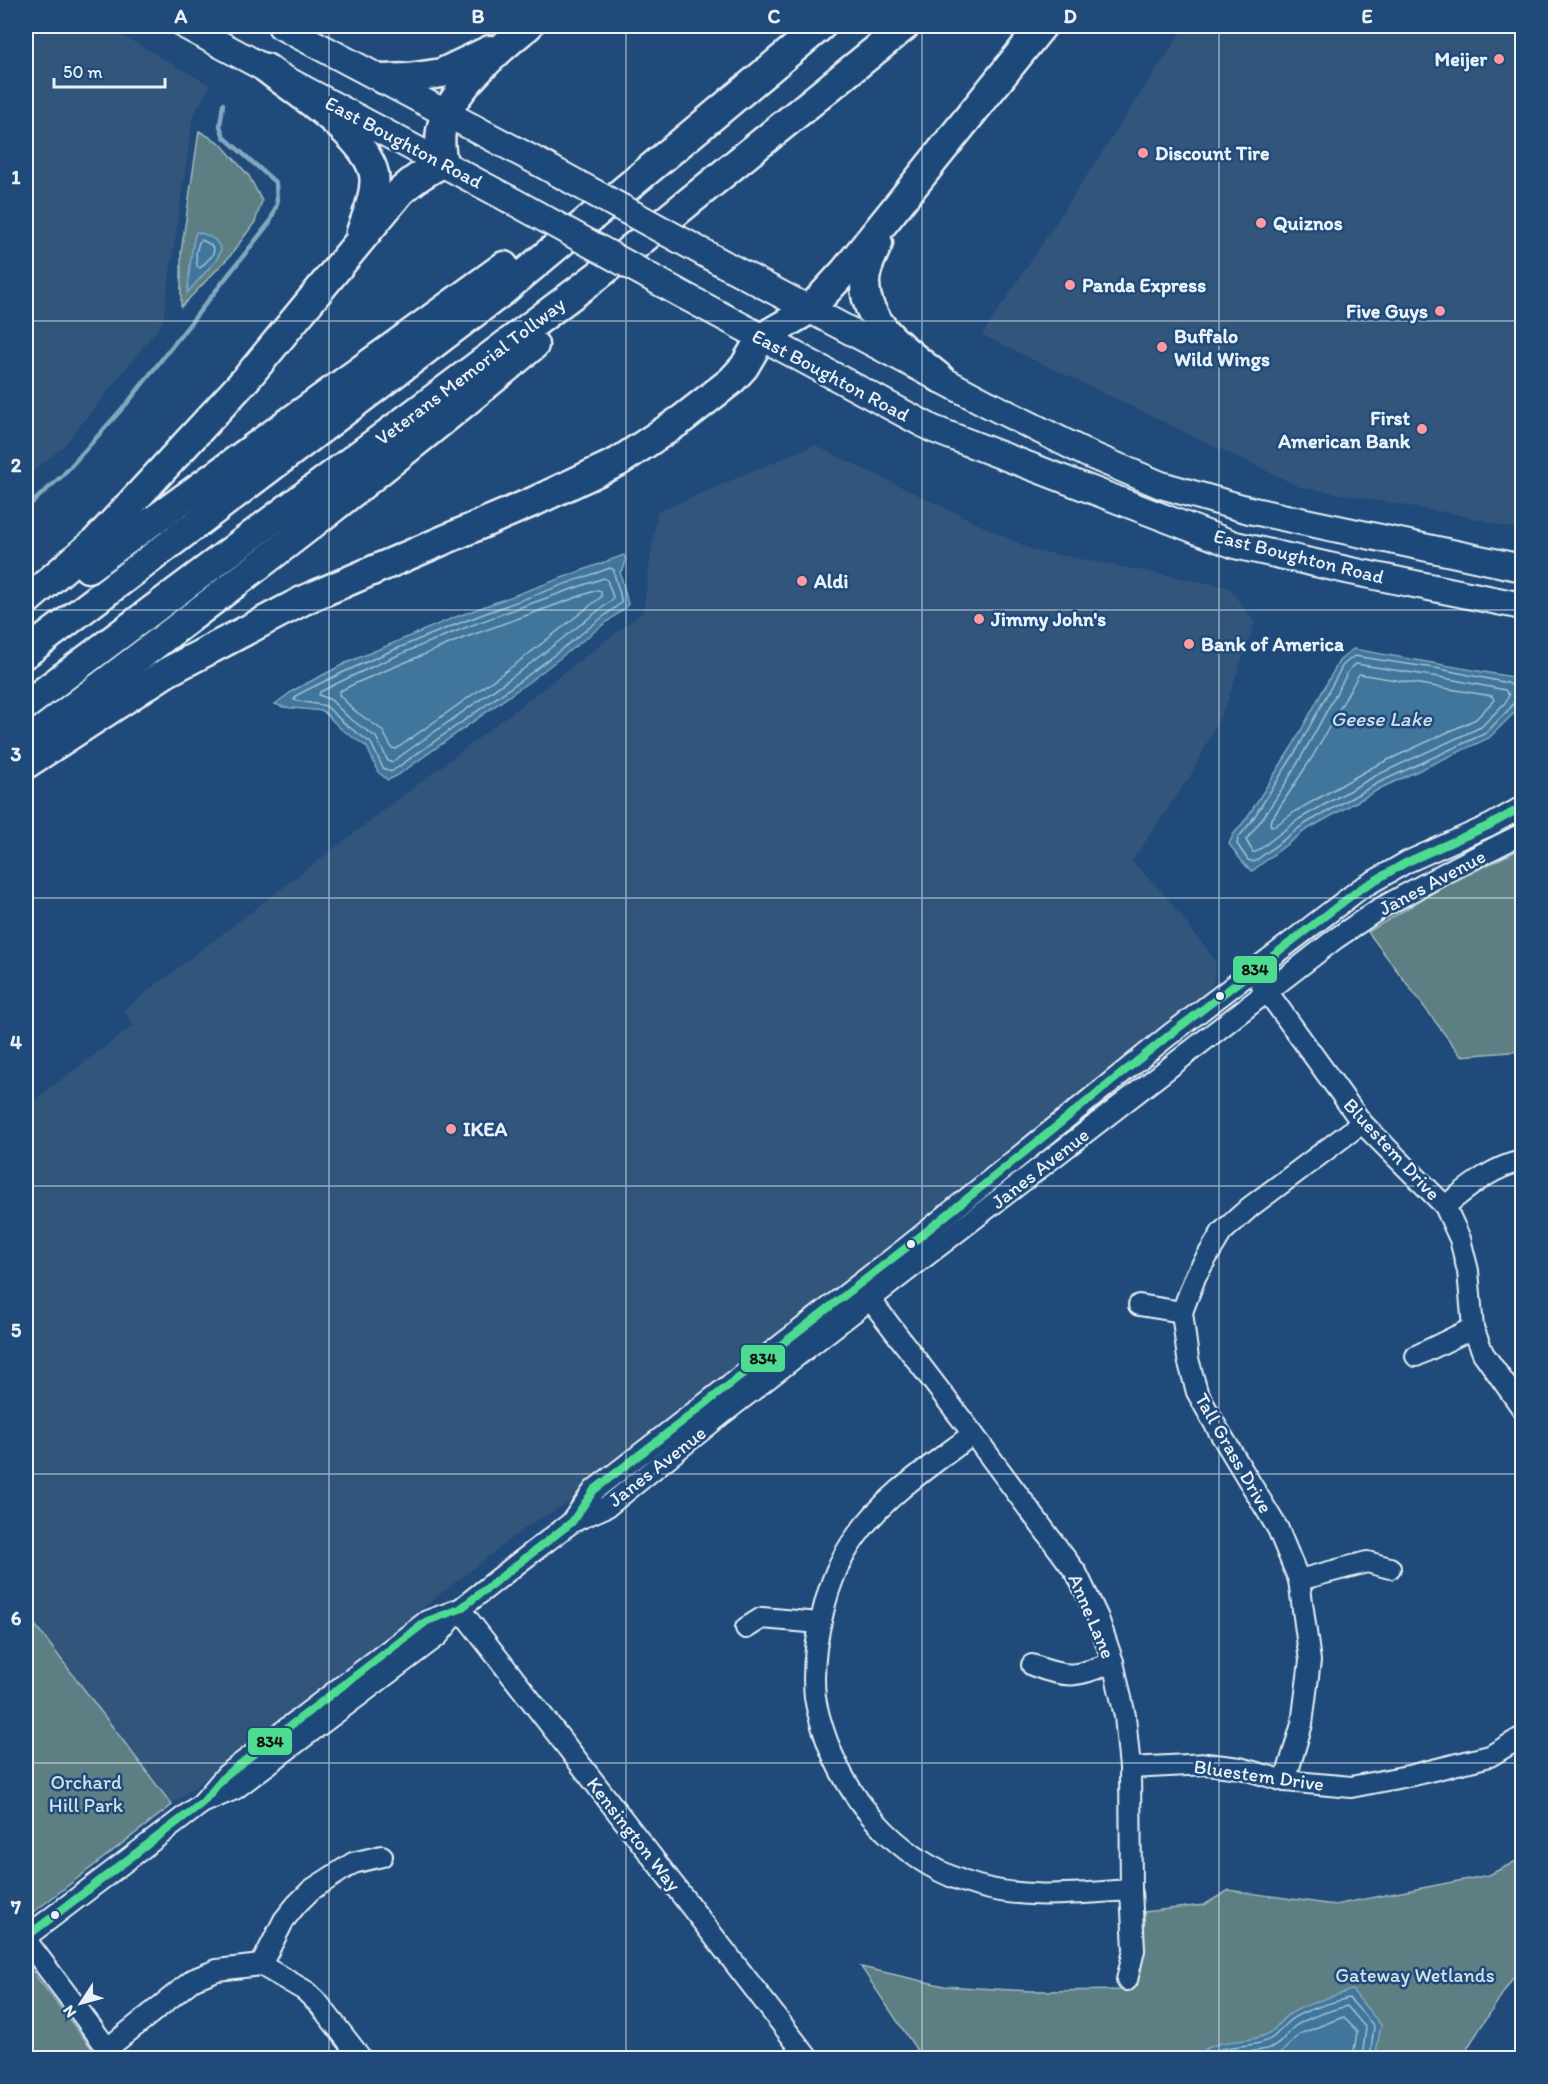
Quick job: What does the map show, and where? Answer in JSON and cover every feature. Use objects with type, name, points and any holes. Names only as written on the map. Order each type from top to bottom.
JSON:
[{"type":"highway","points":[[26,653],[503,291],[821,26]]},
{"type":"highway","name":"Veterans Memorial Tollway","points":[[26,705],[600,274],[905,26]]},
{"type":"highway","points":[[26,764],[167,672],[304,600],[535,501],[618,462],[681,420],[731,381],[744,367],[761,338],[809,310],[844,272],[1042,26]]},
{"type":"highway","points":[[383,79],[442,73],[520,31]]},
{"type":"highway","points":[[26,601],[96,541],[246,379],[410,182],[443,163],[440,146],[441,130],[447,112],[488,60],[520,31]]},
{"type":"highway","points":[[266,68],[348,133],[369,160],[374,175],[374,189],[355,248]]},
{"type":"highway","points":[[892,214],[868,266],[865,281],[866,296],[880,327],[940,378]]},
{"type":"highway","points":[[26,613],[525,251],[592,216]]},
{"type":"highway","points":[[26,743],[322,517],[486,386],[560,323],[600,274]]},
{"type":"main road","name":"East Boughton Road","points":[[186,26],[933,429],[1235,545],[1522,606]]},
{"type":"main road","name":"East Boughton Road","points":[[281,26],[447,112],[809,310],[1088,454],[1161,485],[1249,510],[1522,568]]},
{"type":"street","name":"Janes Avenue","points":[[26,1939],[202,1803],[235,1789],[438,1636],[460,1609],[572,1522],[608,1506],[721,1415],[1168,1036],[1360,889],[1407,862],[1490,825],[1522,807]]},
{"type":"street","name":"Janes Avenue","points":[[865,1292],[1268,992],[1335,939],[1379,909],[1522,834]]},
{"type":"street","name":"Bluestem Drive","points":[[1253,971],[1362,1123],[1445,1206],[1460,1239],[1468,1271],[1473,1328],[1483,1353],[1522,1408]]},
{"type":"street","name":"Tall Grass Drive","points":[[1285,1781],[1302,1725],[1310,1661],[1299,1580],[1278,1529],[1199,1397],[1188,1359],[1182,1312],[1196,1275],[1222,1232],[1250,1207],[1362,1123]]},
{"type":"street","points":[[1445,1206],[1471,1185],[1497,1169],[1522,1161]]},
{"type":"street","name":"Anne Lane","points":[[865,1292],[1077,1574],[1098,1618],[1113,1662],[1125,1716],[1130,1768],[1134,1950],[1127,1980]]},
{"type":"street","points":[[1139,1305],[1182,1312]]},
{"type":"street","points":[[1416,1356],[1473,1328]]},
{"type":"street","points":[[974,1434],[906,1485],[854,1538],[833,1579],[820,1623],[814,1671],[815,1699],[821,1726],[842,1777],[859,1802],[882,1829],[914,1856],[942,1871],[976,1885],[1009,1893],[1041,1895],[1131,1890]]},
{"type":"street","points":[[1299,1580],[1367,1562],[1390,1568]]},
{"type":"street","name":"Kensington Way","points":[[460,1609],[805,2057]]},
{"type":"street","points":[[746,1628],[762,1618],[820,1623]]},
{"type":"street","points":[[1032,1665],[1054,1674],[1078,1675],[1113,1662]]},
{"type":"street","name":"Bluestem Drive","points":[[1130,1768],[1207,1764],[1240,1768],[1285,1781],[1351,1787],[1490,1756],[1522,1737]]},
{"type":"street","points":[[261,1965],[284,1920],[311,1890],[353,1863],[382,1856]]},
{"type":"street","points":[[26,1939],[111,2053],[194,1979],[217,1970],[261,1965],[304,1990],[319,2004],[361,2058]]},
{"type":"shaded area","points":[[26,26],[106,26],[211,86],[193,116],[163,322],[64,446],[26,477]]},
{"type":"shaded area","points":[[1185,26],[1522,26],[1522,531],[1465,516],[1300,487],[982,335]]},
{"type":"shaded area","points":[[814,445],[1033,550],[1228,587],[1255,622],[1226,705],[1191,775],[1132,861],[1164,894],[1212,956],[1216,964],[1213,983],[1205,994],[894,1240],[796,1326],[566,1504],[526,1527],[172,1805],[26,1613],[26,1106],[134,1025],[123,1010],[643,612],[657,512]]},
{"type":"green space","points":[[199,131],[220,143],[249,176],[262,201],[255,222],[230,256],[181,307],[181,253]]},
{"type":"green space","points":[[1522,848],[1522,1051],[1461,1056],[1368,932],[1439,889]]},
{"type":"green space","name":"Orchard Hill Park","points":[[26,1613],[172,1805],[26,1918]]},
{"type":"green space","name":"Gateway Wetlands","points":[[1522,1858],[1522,1972],[1514,1976],[1468,2047],[1465,2058],[922,2058],[861,1967],[944,1986],[1031,1991],[1133,1990],[1140,1970],[1143,1951],[1144,1912],[1204,1905],[1229,1890],[1334,1905],[1489,1875]]},
{"type":"green space","points":[[26,1966],[30,1968],[99,2058],[26,2058]]},
{"type":"water","points":[[196,232],[211,237],[221,249],[217,259],[187,293],[191,255]]},
{"type":"water","points":[[624,555],[626,560],[620,572],[628,604],[625,608],[530,681],[388,780],[378,772],[367,747],[341,729],[323,711],[283,707],[275,704],[294,690],[346,663],[453,618]]},
{"type":"water","name":"Geese Lake","points":[[1353,649],[1512,677],[1522,687],[1522,697],[1517,710],[1489,738],[1383,787],[1306,830],[1252,871],[1229,844],[1233,835],[1246,819],[1293,745],[1339,661]]},
{"type":"water","points":[[1352,1990],[1381,2025],[1375,2058],[1196,2058],[1211,2046],[1220,2043],[1259,2038],[1268,2034],[1285,2017],[1295,2011]]},
{"type":"waterway","points":[[26,508],[62,476],[129,401],[270,222],[277,204],[276,183],[224,137],[220,126],[223,104]]},
{"type":"transit line","name":"834","points":[[26,1937],[202,1803],[226,1775],[427,1621],[460,1609],[572,1522],[594,1490],[907,1247],[1168,1036],[1360,889],[1407,862],[1490,825],[1522,807]]},
{"type":"place","name":"Meijer","points":[[1499,59]]},
{"type":"place","name":"Discount Tire","points":[[1143,153]]},
{"type":"place","name":"Quiznos","points":[[1261,223]]},
{"type":"place","name":"Panda Express","points":[[1070,285]]},
{"type":"place","name":"Five Guys","points":[[1440,311]]},
{"type":"place","name":"Buffalo Wild Wings","points":[[1162,347]]},
{"type":"place","name":"First American Bank","points":[[1422,429]]},
{"type":"place","name":"Aldi","points":[[802,581]]},
{"type":"place","name":"Jimmy John's","points":[[979,619]]},
{"type":"place","name":"Bank of America","points":[[1189,644]]},
{"type":"place","name":"IKEA","points":[[451,1129]]}]
